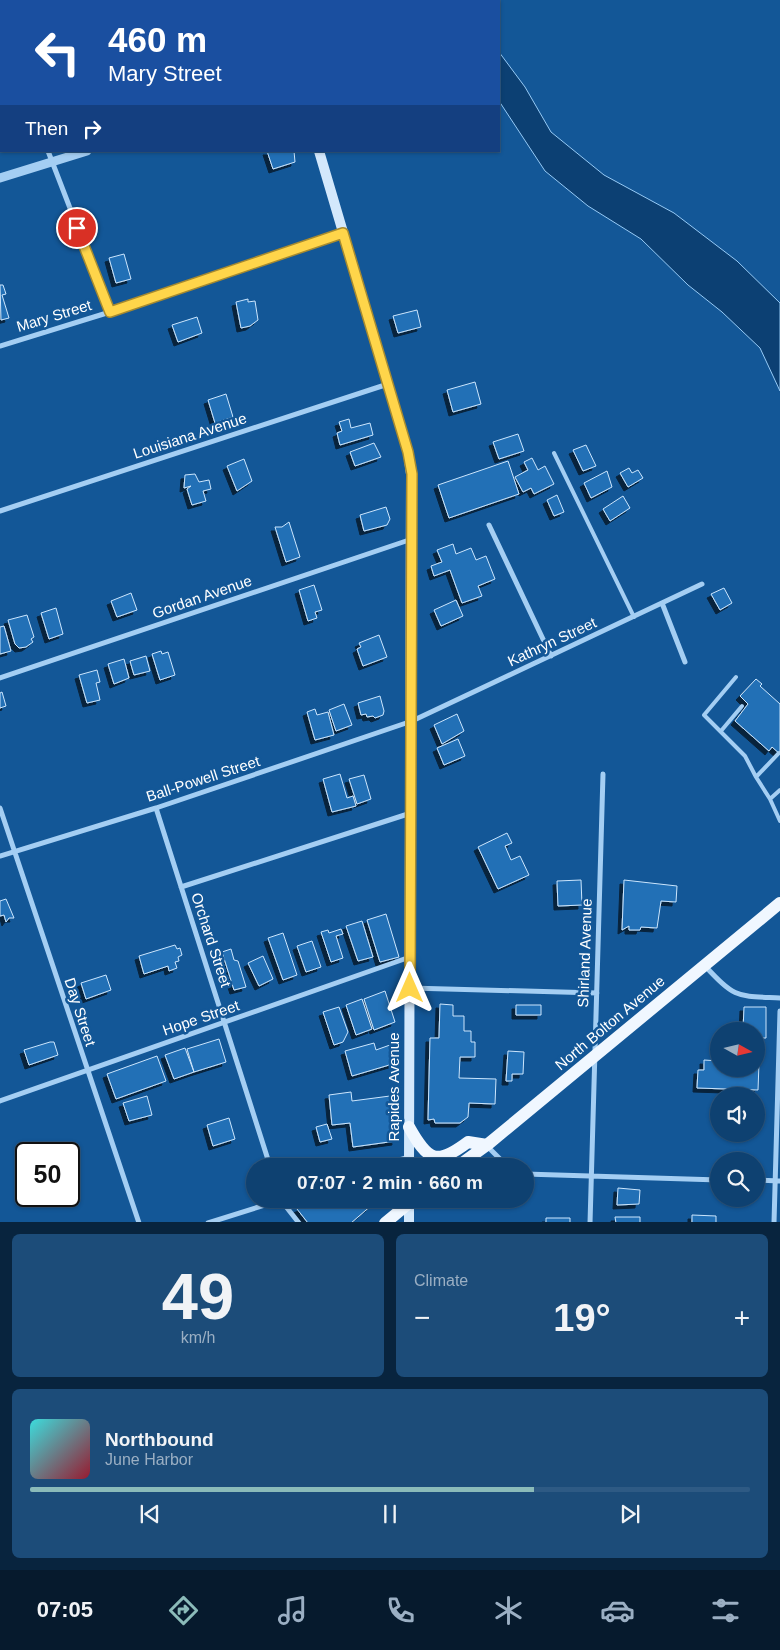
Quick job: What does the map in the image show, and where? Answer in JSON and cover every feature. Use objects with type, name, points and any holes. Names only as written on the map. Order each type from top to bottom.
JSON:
[{"type":"main road","name":"Rapides Avenue","points":[[318,152],[408,452],[412,474],[409,1158]]},
{"type":"main road","name":"North Bolton Avenue","points":[[469,1158],[780,903]]},
{"type":"main road","points":[[409,1127],[422,1150],[429,1155],[440,1157],[450,1154],[468,1142],[487,1145]]},
{"type":"main road","points":[[386,1222],[401,1208]]},
{"type":"main road","points":[[409,1222],[410,1208]]},
{"type":"street","points":[[48,152],[110,312]]},
{"type":"street","points":[[0,178],[84,152]]},
{"type":"street","name":"Mary Street","points":[[0,346],[110,312],[343,233]]},
{"type":"street","name":"Louisiana Avenue","points":[[0,511],[388,384]]},
{"type":"street","points":[[489,525],[551,656]]},
{"type":"street","name":"Gordan Avenue","points":[[0,678],[412,539]]},
{"type":"street","name":"Kathryn Street","points":[[412,721],[702,584]]},
{"type":"street","points":[[662,603],[685,662]]},
{"type":"street","name":"Ball-Powell Street","points":[[0,856],[156,808],[412,721]]},
{"type":"street","name":"Shirland Avenue","points":[[590,1222],[603,774]]},
{"type":"street","name":"Day Street","points":[[0,808],[86,1072],[138,1222]]},
{"type":"street","name":"Orchard Street","points":[[156,808],[267,1158]]},
{"type":"street","points":[[181,887],[412,812]]},
{"type":"street","name":"Hope Street","points":[[0,1101],[410,957]]},
{"type":"street","points":[[705,965],[733,993],[740,996],[780,998]]},
{"type":"street","points":[[410,988],[597,993]]},
{"type":"street","points":[[774,1222],[778,1181],[780,1011]]},
{"type":"street","points":[[487,1145],[500,1158]]},
{"type":"street","points":[[534,1174],[710,1180]]},
{"type":"street","points":[[765,1180],[778,1181]]},
{"type":"street","points":[[208,1222],[252,1208]]},
{"type":"street","points":[[288,1208],[299,1222]]},
{"type":"lane","points":[[554,453],[634,617]]},
{"type":"lane","points":[[736,677],[704,715],[745,756],[770,799],[780,821]]},
{"type":"lane","points":[[721,732],[742,706]]},
{"type":"lane","points":[[756,777],[779,753]]},
{"type":"lane","points":[[770,799],[780,790]]},
{"type":"water","points":[[500,53],[525,87],[551,132],[604,175],[674,213],[737,261],[780,303],[780,391],[760,348],[722,312],[688,285],[641,239],[588,206],[545,171],[500,103]]},
{"type":"building","points":[[267,152],[294,152],[295,162],[273,169]]},
{"type":"building","points":[[124,254],[131,279],[116,283],[109,258]]},
{"type":"building","points":[[0,285],[3,285],[6,294],[2,295],[9,318],[1,320]]},
{"type":"building","points":[[248,299],[248,302],[255,301],[258,320],[250,326],[241,328],[236,302]]},
{"type":"building","points":[[417,310],[421,327],[398,333],[393,316]]},
{"type":"building","points":[[197,317],[202,333],[178,342],[172,325]]},
{"type":"building","points":[[475,382],[481,404],[453,412],[447,390]]},
{"type":"building","points":[[226,394],[233,417],[215,423],[208,400]]},
{"type":"building","points":[[349,419],[351,428],[370,423],[373,435],[340,445],[337,433],[342,431],[339,422]]},
{"type":"building","points":[[518,434],[524,451],[499,459],[493,442]]},
{"type":"building","points":[[374,443],[381,457],[355,466],[350,452]]},
{"type":"building","points":[[586,445],[596,466],[583,471],[573,450]]},
{"type":"building","points":[[532,458],[538,470],[545,466],[554,484],[534,494],[531,488],[523,492],[515,477],[528,470],[524,462]]},
{"type":"building","points":[[244,459],[252,481],[237,491],[227,466]]},
{"type":"building","points":[[508,461],[519,494],[449,518],[438,485]]},
{"type":"building","points":[[629,468],[632,473],[638,470],[643,478],[628,487],[620,473]]},
{"type":"building","points":[[607,471],[612,487],[591,498],[584,483]]},
{"type":"building","points":[[195,474],[199,482],[209,480],[211,489],[203,491],[206,501],[192,505],[187,489],[191,486],[184,488],[185,475]]},
{"type":"building","points":[[557,495],[564,512],[554,516],[547,500]]},
{"type":"building","points":[[623,496],[630,508],[610,521],[603,509]]},
{"type":"building","points":[[386,507],[390,519],[387,525],[364,531],[360,515]]},
{"type":"building","points":[[289,522],[300,557],[286,562],[275,527],[282,527]]},
{"type":"building","points":[[453,544],[456,554],[471,548],[476,560],[486,556],[495,579],[478,586],[482,596],[462,603],[450,570],[434,576],[431,566],[442,562],[437,550]]},
{"type":"building","points":[[314,585],[322,610],[315,612],[317,618],[308,621],[299,590]]},
{"type":"building","points":[[724,588],[732,603],[720,610],[711,594]]},
{"type":"building","points":[[131,593],[137,610],[117,617],[111,601]]},
{"type":"building","points":[[456,600],[463,616],[441,626],[434,610]]},
{"type":"building","points":[[56,608],[63,634],[49,639],[41,613]]},
{"type":"building","points":[[27,615],[34,637],[31,639],[33,642],[26,647],[19,648],[15,644],[8,620]]},
{"type":"building","points":[[4,626],[11,651],[0,654],[0,627]]},
{"type":"building","points":[[379,635],[387,657],[363,666],[357,649],[361,647],[359,643]]},
{"type":"building","points":[[161,651],[162,654],[168,652],[175,675],[160,680],[152,654]]},
{"type":"building","points":[[146,656],[150,671],[134,675],[130,661]]},
{"type":"building","points":[[124,659],[129,678],[114,684],[108,664]]},
{"type":"building","points":[[97,670],[100,682],[96,683],[100,700],[87,703],[79,675]]},
{"type":"building","points":[[756,679],[762,684],[760,686],[780,704],[780,754],[772,747],[769,751],[735,721],[748,704],[740,696]]},
{"type":"building","points":[[2,692],[6,706],[0,708],[0,693]]},
{"type":"building","points":[[380,696],[384,711],[383,715],[375,718],[373,716],[367,717],[366,714],[361,715],[358,703]]},
{"type":"building","points":[[344,704],[352,725],[336,731],[329,710]]},
{"type":"building","points":[[315,709],[317,715],[328,712],[334,735],[315,740],[307,712]]},
{"type":"building","points":[[457,714],[464,731],[442,744],[434,725]]},
{"type":"building","points":[[458,739],[465,756],[444,765],[437,748]]},
{"type":"building","points":[[340,774],[347,798],[353,796],[356,806],[332,812],[323,779]]},
{"type":"building","points":[[364,775],[371,799],[357,804],[349,779]]},
{"type":"building","points":[[507,833],[512,843],[505,846],[511,860],[520,856],[529,875],[498,889],[478,847]]},
{"type":"building","points":[[581,880],[582,905],[558,906],[557,881]]},
{"type":"building","points":[[624,880],[677,886],[676,902],[661,901],[657,928],[641,927],[640,930],[629,930],[629,926],[622,930]]},
{"type":"building","points":[[6,899],[14,918],[9,918],[6,922],[4,915],[0,916],[0,901]]},
{"type":"building","points":[[386,914],[399,957],[380,962],[367,920]]},
{"type":"building","points":[[362,921],[373,957],[358,961],[346,926]]},
{"type":"building","points":[[341,929],[343,934],[336,936],[343,958],[331,962],[321,932],[328,930],[329,933]]},
{"type":"building","points":[[283,933],[297,975],[283,980],[268,938]]},
{"type":"building","points":[[312,941],[321,967],[306,972],[297,946]]},
{"type":"building","points":[[175,945],[177,949],[180,948],[182,955],[178,957],[179,961],[175,962],[177,968],[169,971],[168,966],[144,974],[139,956]]},
{"type":"building","points":[[231,949],[234,960],[238,961],[246,987],[234,990],[222,952]]},
{"type":"building","points":[[263,956],[273,979],[259,986],[248,963]]},
{"type":"building","points":[[106,975],[111,990],[86,999],[81,983]]},
{"type":"building","points":[[385,991],[395,1022],[374,1030],[364,999]]},
{"type":"building","points":[[362,999],[372,1029],[356,1035],[346,1005]]},
{"type":"building","points":[[440,1004],[453,1005],[453,1016],[464,1016],[464,1031],[471,1031],[471,1042],[475,1042],[475,1057],[460,1057],[459,1078],[496,1079],[495,1104],[469,1103],[468,1117],[460,1123],[435,1123],[434,1119],[428,1120],[430,1038],[439,1038]]},
{"type":"building","points":[[516,1005],[541,1005],[541,1015],[516,1015]]},
{"type":"building","points":[[339,1007],[348,1032],[343,1042],[334,1045],[323,1012]]},
{"type":"building","points":[[744,1007],[766,1007],[766,1038],[765,1022],[743,1022]]},
{"type":"building","points":[[219,1039],[226,1062],[194,1072],[187,1049]]},
{"type":"building","points":[[54,1042],[58,1055],[29,1065],[24,1050]]},
{"type":"building","points":[[374,1043],[376,1050],[390,1045],[396,1063],[352,1076],[345,1051]]},
{"type":"building","points":[[185,1048],[194,1072],[174,1079],[165,1055]]},
{"type":"building","points":[[508,1051],[524,1052],[523,1074],[512,1074],[512,1081],[506,1081]]},
{"type":"building","points":[[157,1056],[166,1081],[116,1099],[107,1074]]},
{"type":"building","points":[[704,1060],[710,1060],[710,1078],[758,1078],[758,1087],[697,1088],[698,1070],[704,1070]]},
{"type":"building","points":[[351,1092],[352,1101],[390,1096],[396,1141],[353,1147],[350,1123],[332,1125],[329,1095]]},
{"type":"building","points":[[147,1096],[152,1115],[129,1121],[123,1103]]},
{"type":"building","points":[[229,1118],[235,1139],[213,1146],[207,1125]]},
{"type":"building","points":[[327,1124],[332,1139],[320,1142],[316,1127]]},
{"type":"building","points":[[618,1188],[640,1190],[639,1204],[617,1205]]},
{"type":"building","points":[[368,1208],[352,1222],[307,1222],[297,1209]]},
{"type":"building","points":[[692,1215],[716,1216],[716,1222],[692,1222]]},
{"type":"building","points":[[615,1217],[640,1217],[640,1222],[616,1222]]},
{"type":"building","points":[[546,1218],[570,1218],[570,1222],[546,1222]]},
{"type":"route","points":[[77,228],[110,312],[343,233],[408,452],[412,474],[410,988]]}]
